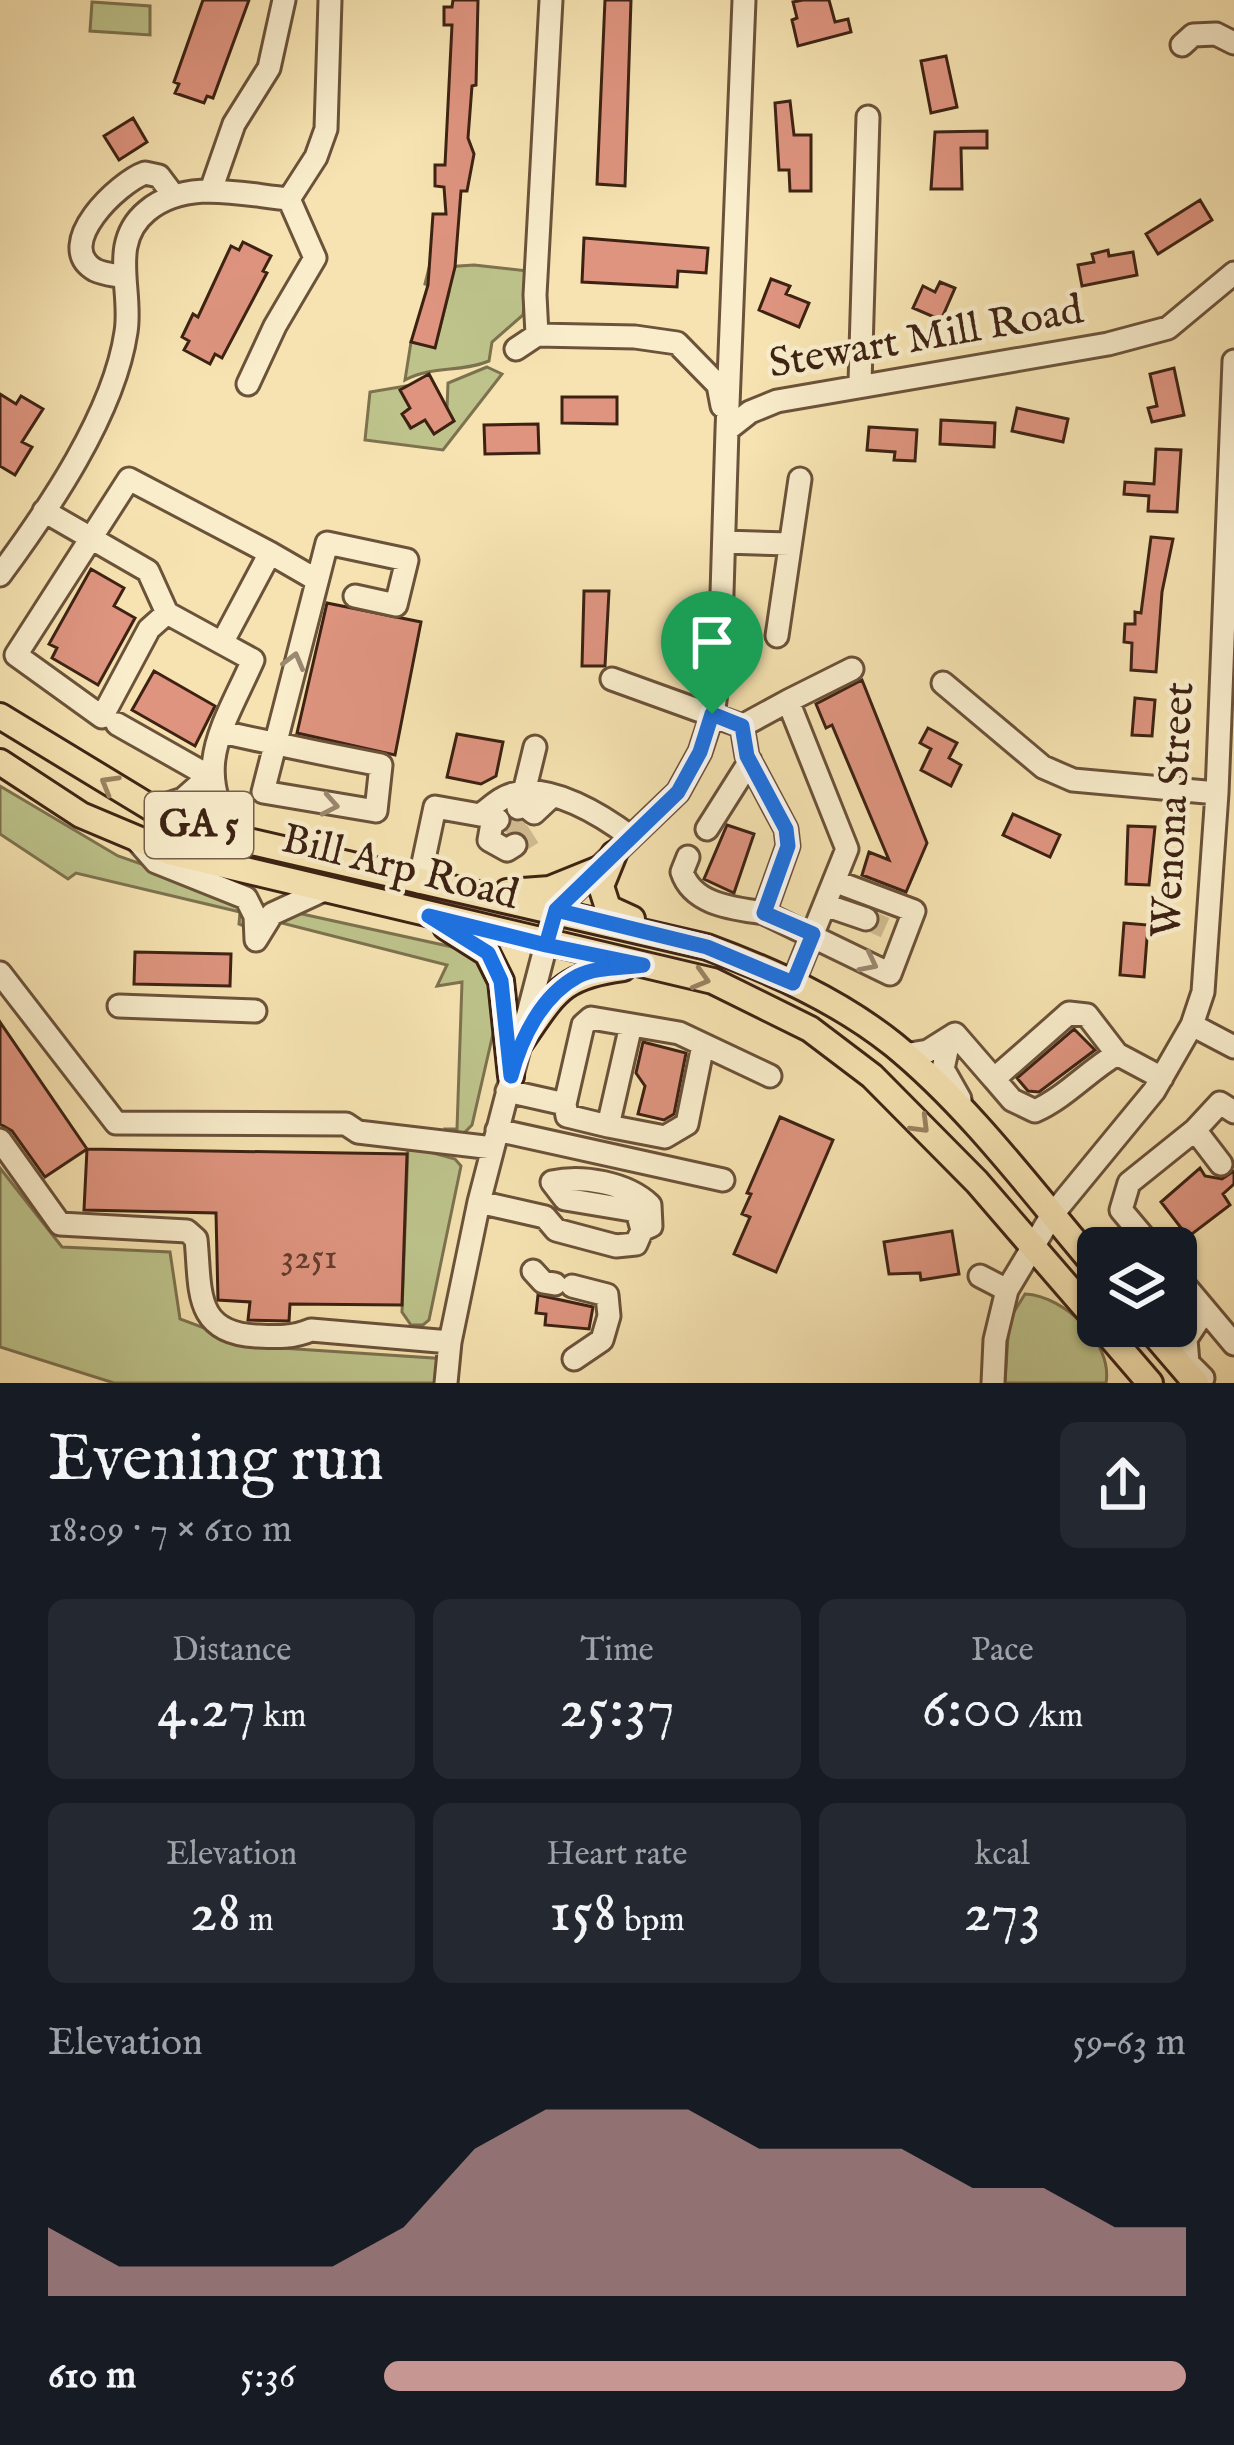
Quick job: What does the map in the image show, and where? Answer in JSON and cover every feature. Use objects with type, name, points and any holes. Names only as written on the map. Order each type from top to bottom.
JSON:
[{"type":"main road","name":"Bill Arp Road","points":[[0,716],[153,809],[235,838],[707,947],[793,983],[904,1054],[1077,1244]]},
{"type":"main road","name":"Bill Arp Road","points":[[0,763],[81,814],[169,852],[713,981],[810,1028],[872,1076],[1077,1297]]},
{"type":"main road","points":[[477,895],[550,889],[614,854]]},
{"type":"main road","points":[[614,854],[601,886],[608,908],[707,947]]},
{"type":"main road","points":[[429,916],[488,953],[501,981],[509,1083]]},
{"type":"main road","points":[[520,1042],[555,993],[581,974],[643,965]]},
{"type":"main road","name":"Bill Arp Road","points":[[1117,1347],[1143,1381]]},
{"type":"main road","points":[[1165,1347],[1196,1383]]},
{"type":"street","points":[[212,190],[234,124],[268,68],[284,0]]},
{"type":"street","points":[[289,199],[316,157],[326,129],[330,0]]},
{"type":"street","points":[[537,335],[551,0]]},
{"type":"street","points":[[727,430],[744,0]]},
{"type":"street","points":[[1182,45],[1193,34],[1216,34],[1234,43]]},
{"type":"street","points":[[860,383],[868,117]]},
{"type":"street","points":[[124,277],[96,271],[85,256],[84,234],[93,215],[107,197],[145,172],[159,176],[174,196]]},
{"type":"street","points":[[0,575],[8,547],[44,511],[110,387],[126,332],[124,277],[131,229],[152,207],[174,196],[212,190],[289,199]]},
{"type":"street","points":[[248,384],[274,326],[315,258],[289,199]]},
{"type":"street","name":"Stewart Mill Road","points":[[556,910],[678,792],[700,752],[712,714],[720,658],[727,430],[777,401],[860,383],[1108,344],[1168,328],[1234,273]]},
{"type":"street","points":[[516,349],[537,335],[635,337],[677,344],[718,385],[727,430]]},
{"type":"street","name":"Wenona Street","points":[[1007,1290],[1052,1215],[1162,1078],[1192,1025],[1203,992],[1224,828],[1217,793],[1234,361]]},
{"type":"street","points":[[167,613],[149,629],[102,717],[16,655],[129,479],[315,579]]},
{"type":"street","points":[[777,637],[800,479]]},
{"type":"street","points":[[44,511],[148,571],[167,613],[253,660],[209,776],[219,812],[235,838]]},
{"type":"street","points":[[724,542],[790,544]]},
{"type":"street","points":[[222,732],[272,743],[381,765],[376,811],[263,791],[272,743],[327,543],[406,560],[395,605],[355,596]]},
{"type":"street","points":[[222,643],[270,554]]},
{"type":"street","points":[[742,726],[852,669]]},
{"type":"street","points":[[612,680],[742,726]]},
{"type":"street","points":[[943,683],[1043,767],[1073,780],[1217,793]]},
{"type":"street","points":[[788,701],[847,848],[793,983]]},
{"type":"street","points":[[0,705],[52,738],[54,752]]},
{"type":"street","points":[[117,724],[209,776]]},
{"type":"street","points":[[742,726],[744,770],[786,829],[788,846],[764,913]]},
{"type":"street","points":[[516,820],[535,747]]},
{"type":"street","points":[[707,830],[744,770]]},
{"type":"street","points":[[153,809],[183,799],[209,776]]},
{"type":"street","points":[[419,882],[435,808],[516,820],[586,806],[614,854]]},
{"type":"street","points":[[135,837],[156,862],[246,898],[254,916],[256,940],[272,914],[324,890]]},
{"type":"street","points":[[688,857],[682,872],[707,901],[764,913],[890,974],[886,928]]},
{"type":"street","points":[[835,881],[914,911],[886,928]]},
{"type":"street","points":[[825,905],[886,928]]},
{"type":"street","points":[[446,1383],[479,1202],[556,910]]},
{"type":"street","points":[[0,973],[9,1001],[116,1123],[346,1124],[358,1132],[561,1144],[722,1180]]},
{"type":"street","points":[[119,1006],[255,1011]]},
{"type":"street","points":[[994,1078],[1069,1013],[1087,1015],[1117,1054],[1162,1078]]},
{"type":"street","points":[[704,1045],[687,1124],[665,1137],[567,1116],[565,1104],[583,1025],[591,1018],[679,1034],[704,1045],[770,1076]]},
{"type":"street","points":[[608,1126],[631,1025]]},
{"type":"street","points":[[1192,1025],[1234,1047]]},
{"type":"street","points":[[904,1054],[928,1051],[955,1034],[1012,1100],[1035,1112],[1054,1103],[1093,1068],[1117,1054]]},
{"type":"street","points":[[949,1041],[943,1069],[994,1148]]},
{"type":"street","points":[[509,1083],[565,1104]]},
{"type":"street","points":[[1135,1227],[1121,1210],[1129,1183],[1196,1130],[1220,1103],[1234,1112]]},
{"type":"street","points":[[1196,1130],[1221,1164]]},
{"type":"street","points":[[0,1140],[60,1223],[187,1231],[196,1239],[202,1302],[218,1328],[232,1335],[295,1337],[311,1330],[450,1342]]},
{"type":"street","points":[[545,1217],[561,1144]]},
{"type":"street","points":[[479,1202],[545,1217],[556,1230],[616,1246],[636,1244],[642,1230],[637,1211],[565,1199],[551,1182]]},
{"type":"street","points":[[532,1271],[543,1282],[607,1294],[609,1316],[602,1340],[574,1359]]},
{"type":"street","points":[[980,1276],[1007,1290],[995,1340],[993,1383]]},
{"type":"street","points":[[1197,1300],[1234,1344]]},
{"type":"street","points":[[1197,1313],[1205,1310]]},
{"type":"street","points":[[1205,1310],[1186,1339],[1188,1363],[1207,1383]]},
{"type":"green space","points":[[92,2],[150,6],[150,35],[90,31]]},
{"type":"green space","points":[[474,265],[528,271],[523,315],[492,342],[489,361],[405,380],[411,342],[435,347],[449,292],[425,284],[429,268]]},
{"type":"green space","points":[[487,367],[502,374],[443,450],[365,440],[370,392],[406,386],[410,408],[403,414],[410,428],[425,420],[434,434],[454,421],[447,409],[448,383]]},
{"type":"green space","points":[[0,786],[118,856],[236,897],[248,918],[244,926],[239,924],[240,912],[76,873],[68,879],[0,834]]},
{"type":"green space","points":[[293,912],[466,950],[485,970],[496,993],[498,1012],[472,1125],[463,1134],[446,1135],[445,1129],[457,1129],[462,982],[437,986],[447,965],[278,922],[273,934],[272,921]]},
{"type":"green space","points":[[408,1146],[455,1159],[461,1166],[429,1320],[423,1325],[411,1325],[402,1312]]},
{"type":"green space","points":[[0,1168],[62,1247],[170,1252],[180,1319],[252,1346],[448,1359],[446,1383],[114,1383],[0,1347]]},
{"type":"green space","points":[[1025,1294],[1070,1312],[1077,1318],[1077,1347],[1099,1347],[1102,1352],[1106,1383],[1005,1383],[1009,1320]]},
{"type":"building","points":[[203,0],[249,0],[213,98],[207,96],[204,103],[175,93],[179,84],[174,82]]},
{"type":"building","points":[[453,0],[478,0],[476,85],[472,86],[468,138],[474,154],[467,191],[461,191],[455,267],[435,348],[411,342],[428,285],[433,214],[446,214],[444,187],[435,186],[435,165],[445,165],[452,25],[444,25],[444,7],[452,7]]},
{"type":"building","points":[[605,0],[631,0],[625,186],[597,184]]},
{"type":"building","points":[[829,0],[835,22],[848,19],[851,32],[798,46],[793,2]]},
{"type":"building","points":[[946,56],[957,107],[931,113],[921,61]]},
{"type":"building","points":[[790,101],[794,135],[811,135],[811,191],[790,191],[789,170],[779,170],[775,103]]},
{"type":"building","points":[[133,118],[147,142],[119,160],[104,136]]},
{"type":"building","points":[[987,131],[987,148],[961,148],[962,189],[931,189],[935,132]]},
{"type":"building","points":[[1200,200],[1212,220],[1158,254],[1146,234]]},
{"type":"building","points":[[584,238],[708,248],[706,273],[678,271],[677,287],[582,282]]},
{"type":"building","points":[[243,242],[271,256],[263,271],[267,273],[222,358],[215,354],[210,364],[184,350],[189,341],[182,337],[193,314],[198,317],[231,246],[239,250]]},
{"type":"building","points":[[1108,250],[1109,256],[1133,252],[1137,275],[1082,286],[1078,265],[1094,262],[1092,254]]},
{"type":"building","points":[[771,279],[790,286],[786,294],[809,303],[799,327],[759,310]]},
{"type":"building","points":[[940,282],[955,288],[941,320],[913,308],[923,286],[935,292]]},
{"type":"building","points":[[1174,368],[1184,415],[1152,422],[1148,408],[1157,406],[1150,374]]},
{"type":"building","points":[[429,374],[454,421],[434,434],[425,420],[411,428],[402,414],[410,408],[400,390]]},
{"type":"building","points":[[0,394],[16,404],[21,396],[43,409],[22,442],[32,447],[15,475],[0,466]]},
{"type":"building","points":[[562,397],[617,397],[617,424],[562,423]]},
{"type":"building","points":[[1017,408],[1068,419],[1063,442],[1012,431]]},
{"type":"building","points":[[941,420],[995,423],[994,447],[940,444]]},
{"type":"building","points":[[538,424],[539,453],[485,454],[484,425]]},
{"type":"building","points":[[869,427],[917,430],[915,461],[894,460],[895,452],[867,450]]},
{"type":"building","points":[[1156,449],[1181,450],[1177,512],[1148,511],[1149,496],[1124,494],[1125,482],[1154,484]]},
{"type":"building","points":[[1151,537],[1173,539],[1162,592],[1156,672],[1131,670],[1132,643],[1124,642],[1125,624],[1135,624],[1135,612],[1141,613]]},
{"type":"building","points":[[91,569],[124,588],[114,606],[135,618],[98,685],[52,658],[57,648],[49,644]]},
{"type":"building","points":[[584,591],[609,591],[605,666],[582,666]]},
{"type":"building","points":[[327,603],[421,622],[395,755],[297,733]]},
{"type":"building","points":[[154,671],[215,706],[195,746],[132,710]]},
{"type":"building","points":[[862,680],[927,843],[906,892],[862,875],[869,852],[889,860],[832,725],[826,728],[816,704]]},
{"type":"building","points":[[1135,698],[1155,700],[1152,736],[1132,735]]},
{"type":"building","points":[[928,728],[957,743],[949,758],[961,765],[951,786],[921,770],[931,749],[920,743]]},
{"type":"building","points":[[457,734],[503,742],[496,776],[481,784],[447,777]]},
{"type":"building","points":[[1013,814],[1060,835],[1050,857],[1003,835]]},
{"type":"building","points":[[727,825],[754,834],[734,893],[704,879]]},
{"type":"building","points":[[1128,826],[1155,827],[1149,885],[1126,884]]},
{"type":"building","points":[[1124,923],[1148,925],[1144,977],[1120,975]]},
{"type":"building","points":[[135,952],[231,954],[230,986],[134,984]]},
{"type":"building","points":[[0,1022],[87,1149],[45,1177],[12,1131],[0,1124]]},
{"type":"building","points":[[1074,1029],[1095,1050],[1039,1092],[1028,1091],[1017,1078]]},
{"type":"building","points":[[643,1042],[686,1053],[674,1114],[664,1120],[638,1114],[645,1086],[636,1073]]},
{"type":"building","points":[[780,1117],[833,1140],[776,1272],[734,1254],[750,1217],[742,1214],[751,1194],[747,1193]]},
{"type":"building","points":[[87,1149],[407,1154],[402,1305],[290,1304],[289,1321],[248,1320],[250,1302],[218,1300],[216,1213],[84,1210]]},
{"type":"building","points":[[1200,1168],[1205,1176],[1222,1179],[1234,1171],[1234,1184],[1223,1194],[1230,1205],[1197,1230],[1180,1227],[1161,1202]]},
{"type":"building","points":[[952,1231],[959,1274],[921,1280],[920,1273],[889,1274],[884,1242]]},
{"type":"building","points":[[538,1295],[593,1307],[589,1329],[545,1325],[546,1314],[536,1313]]},
{"type":"tunnel","points":[[506,833],[525,820]]},
{"type":"tunnel","points":[[515,845],[534,833]]},
{"type":"tunnel","points":[[866,919],[886,928]]},
{"type":"route","points":[[712,714],[700,752],[678,792],[556,910],[546,945],[429,916],[488,953],[501,981],[511,1076],[520,1042],[555,993],[581,974],[643,965],[546,945],[556,910],[707,947],[793,983],[813,934],[764,913],[788,846],[786,829],[747,756],[742,726],[712,714]]}]
